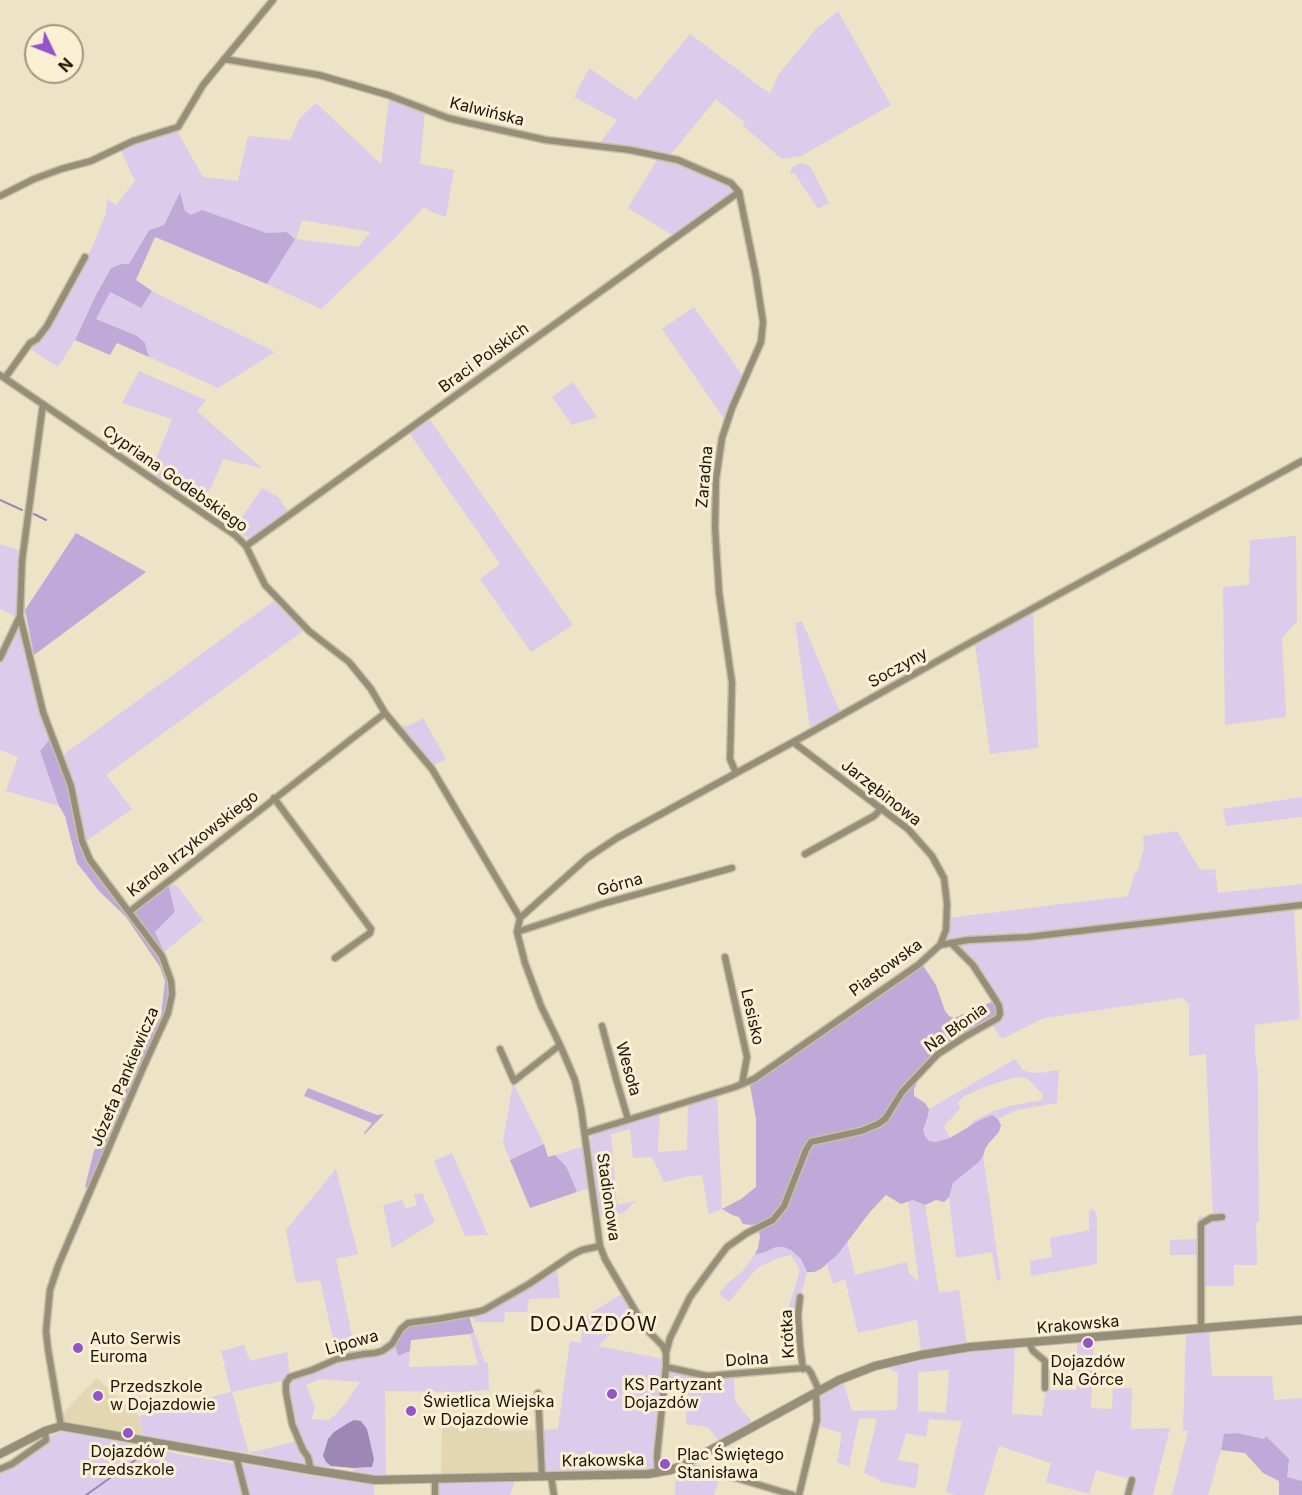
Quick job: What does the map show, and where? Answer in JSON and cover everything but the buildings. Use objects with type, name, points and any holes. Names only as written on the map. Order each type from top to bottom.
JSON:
[{"type":"street","points":[[0,196],[61,168],[92,161],[134,141],[178,127],[203,85],[273,0]]},
{"type":"street","name":"Kalwińska","points":[[224,59],[319,75],[388,95],[448,118],[486,127],[546,140],[630,150],[678,160],[730,183],[739,192]]},
{"type":"street","name":"Braci Polskich","points":[[246,546],[739,192]]},
{"type":"street","name":"Zaradna","points":[[736,773],[730,759],[732,683],[718,592],[715,528],[716,479],[722,438],[732,408],[761,342],[763,322],[739,192]]},
{"type":"street","points":[[3,377],[30,343],[37,339],[47,327],[85,257]]},
{"type":"street","name":"Cypriana Godebskiego","points":[[3,377],[235,535],[246,546],[265,585],[309,631],[349,662],[371,688],[385,713],[432,769],[520,918]]},
{"type":"street","name":"Józefa Pankiewicza","points":[[43,404],[22,561],[20,616],[43,712],[71,786],[82,841],[90,860],[162,956],[171,981],[172,994],[168,1013],[58,1266],[50,1290],[46,1331],[61,1426]]},
{"type":"street","name":"Soczyny","points":[[520,918],[587,858],[622,835],[1302,461]]},
{"type":"street","points":[[0,658],[20,616]]},
{"type":"street","name":"Karola Irzykowskiego","points":[[129,912],[385,713]]},
{"type":"street","name":"Jarzębinowa","points":[[793,742],[908,829],[932,856],[944,878],[947,904],[946,930],[940,945]]},
{"type":"street","name":"Karola Irzykowskiego","points":[[274,798],[371,929],[369,933],[335,958]]},
{"type":"street","points":[[805,854],[874,816],[882,808]]},
{"type":"street","name":"Górna","points":[[517,932],[602,903],[732,868]]},
{"type":"street","name":"Piastowska","points":[[585,1133],[754,1079],[900,978],[940,945],[968,940],[1028,937],[1302,905]]},
{"type":"street","name":"Stadionowa","points":[[520,918],[517,932],[525,963],[541,1006],[575,1080],[582,1108],[600,1246],[605,1259],[646,1329],[663,1346],[666,1353]]},
{"type":"street","name":"Na Błonia","points":[[666,1353],[670,1338],[689,1298],[727,1247],[747,1233],[773,1220],[784,1206],[806,1150],[811,1143],[861,1131],[878,1124],[885,1119],[902,1092],[938,1054],[998,1018],[999,1006],[995,999],[973,965],[951,943]]},
{"type":"street","name":"Lesisko","points":[[725,957],[747,1057],[742,1084]]},
{"type":"street","name":"Wesoła","points":[[602,1026],[628,1119]]},
{"type":"street","points":[[500,1049],[514,1081],[560,1045]]},
{"type":"street","points":[[1201,1329],[1201,1224],[1211,1218],[1222,1217]]},
{"type":"street","name":"Lipowa","points":[[311,1470],[308,1457],[292,1424],[286,1392],[286,1383],[290,1377],[336,1359],[382,1351],[392,1344],[405,1324],[484,1310],[529,1284],[572,1255],[600,1246]]},
{"type":"street","name":"Krótka","points":[[800,1298],[798,1315],[803,1369]]},
{"type":"street","name":"Krakowska","points":[[61,1426],[375,1480],[648,1474],[671,1470],[687,1463],[839,1380],[875,1366],[921,1354],[970,1347],[1302,1320]]},
{"type":"street","points":[[1029,1343],[1033,1351],[1045,1361],[1045,1388]]},
{"type":"street","points":[[658,1473],[657,1456],[666,1353]]},
{"type":"street","name":"Dolna","points":[[666,1367],[707,1376],[803,1369]]},
{"type":"street","points":[[798,1495],[817,1420],[818,1391],[808,1369],[803,1369]]},
{"type":"street","points":[[538,1393],[542,1476]]},
{"type":"street","points":[[0,1454],[45,1431],[61,1426]]},
{"type":"street","points":[[0,1469],[12,1464],[46,1440],[45,1431]]},
{"type":"street","points":[[236,1456],[246,1495]]},
{"type":"street","points":[[687,1463],[700,1471],[735,1478],[793,1495]]},
{"type":"street","points":[[551,1476],[554,1495]]},
{"type":"street","points":[[435,1478],[435,1495]]},
{"type":"street","points":[[1128,1495],[1132,1480]]},
{"type":"shaded area","points":[[838,11],[891,105],[801,156],[782,159],[743,126],[745,123],[716,99],[671,154],[599,144],[617,120],[574,97],[589,68],[636,100],[690,34],[770,94],[778,75],[817,28]]},
{"type":"shaded area","points":[[389,99],[425,112],[420,164],[454,170],[446,217],[424,207],[321,309],[267,284],[295,238],[287,232],[267,233],[238,223],[191,215],[185,211],[180,193],[164,225],[148,230],[129,265],[111,268],[75,340],[58,367],[29,348],[45,333],[65,301],[106,214],[107,199],[116,205],[135,181],[121,150],[153,137],[177,131],[203,177],[238,181],[248,136],[290,140],[300,118],[316,103],[381,164]],"holes":[[[302,220],[370,232],[358,247],[296,239]]]},
{"type":"shaded area","points":[[658,158],[694,168],[730,184],[733,192],[672,235],[628,208]]},
{"type":"shaded area","points":[[801,163],[810,166],[829,203],[818,209],[795,174],[790,173],[792,167]]},
{"type":"shaded area","points":[[180,192],[185,211],[191,215],[202,210],[267,233],[287,232],[295,239],[267,284],[155,237],[136,280],[152,291],[141,308],[110,292],[96,319],[137,336],[145,343],[149,357],[117,343],[110,355],[75,340],[111,268],[129,264],[149,230],[164,225]]},
{"type":"shaded area","points":[[152,291],[275,352],[218,388],[149,357],[145,343],[95,320],[109,292],[140,308]]},
{"type":"shaded area","points":[[694,307],[743,376],[725,420],[662,329]]},
{"type":"shaded area","points":[[139,371],[206,400],[197,411],[262,468],[223,459],[211,488],[196,504],[150,474],[172,419],[122,403]]},
{"type":"shaded area","points":[[573,382],[597,417],[572,425],[552,397]]},
{"type":"shaded area","points":[[430,420],[573,625],[531,652],[480,579],[500,564],[410,434]]},
{"type":"shaded area","points":[[262,488],[278,497],[289,513],[249,538],[234,529]]},
{"type":"shaded area","points":[[76,533],[146,572],[34,655],[25,610]]},
{"type":"shaded area","points":[[1296,536],[1297,621],[1282,638],[1286,717],[1225,725],[1223,587],[1249,585],[1250,540]]},
{"type":"shaded area","points":[[0,544],[20,551],[16,617],[0,609]]},
{"type":"shaded area","points":[[274,601],[303,631],[106,775],[132,809],[85,842],[73,786],[63,755]]},
{"type":"shaded area","points":[[1033,612],[1038,748],[990,754],[975,643]]},
{"type":"shaded area","points":[[802,621],[840,712],[810,727],[795,623]]},
{"type":"shaded area","points":[[19,623],[51,738],[40,751],[59,806],[6,791],[18,757],[0,750],[0,663]]},
{"type":"shaded area","points":[[423,718],[446,759],[434,765],[399,726],[411,725]]},
{"type":"shaded area","points":[[51,738],[69,788],[77,832],[85,858],[160,956],[169,982],[170,997],[164,1017],[89,1189],[85,1187],[94,1151],[116,1111],[161,1016],[165,981],[160,967],[126,917],[99,891],[77,863],[65,816],[59,806],[40,751]]},
{"type":"shaded area","points":[[1302,797],[1302,817],[1226,826],[1223,809]]},
{"type":"shaded area","points":[[1177,831],[1200,870],[1215,869],[1218,893],[1302,884],[1302,904],[943,943],[948,918],[1128,896],[1144,848],[1143,836]]},
{"type":"shaded area","points":[[168,883],[177,886],[203,920],[164,952],[155,932],[175,912]]},
{"type":"shaded area","points":[[168,883],[175,912],[155,932],[164,952],[131,912]]},
{"type":"shaded area","points":[[1294,909],[1300,1019],[1255,1025],[1258,1075],[1257,1265],[1234,1265],[1234,1286],[1203,1286],[1203,1225],[1211,1220],[1227,1219],[1225,1216],[1213,1217],[1200,1223],[1200,1255],[1170,1255],[1170,1240],[1199,1239],[1198,1217],[1213,1216],[1206,1054],[1189,1056],[1189,1004],[1182,998],[1044,1018],[1002,1039],[991,1023],[1000,1005],[954,944],[1027,939]]},
{"type":"shaded area","points":[[922,964],[936,985],[949,1016],[954,1018],[994,1001],[997,1014],[995,1018],[980,1025],[915,1075],[917,1083],[914,1096],[925,1103],[929,1109],[923,1130],[925,1136],[929,1141],[936,1142],[950,1138],[992,1115],[1001,1125],[999,1132],[985,1149],[979,1162],[953,1183],[949,1197],[944,1202],[936,1200],[925,1205],[913,1200],[901,1204],[886,1195],[838,1254],[821,1269],[807,1272],[801,1259],[784,1247],[776,1247],[755,1254],[760,1236],[757,1224],[743,1224],[739,1217],[722,1209],[741,1199],[756,1187],[756,1119],[750,1085]]},
{"type":"shaded area","points":[[1015,1059],[1023,1070],[1028,1072],[1059,1070],[1057,1103],[1017,1110],[998,1119],[992,1115],[966,1129],[975,1120],[989,1113],[1009,1106],[1042,1100],[1043,1095],[1033,1084],[1026,1078],[1016,1077],[964,1096],[958,1102],[959,1110],[944,1126],[950,1138],[936,1142],[929,1141],[923,1130],[929,1109]]},
{"type":"shaded area","points":[[513,1083],[544,1144],[510,1160],[503,1142]]},
{"type":"shaded area","points":[[308,1088],[377,1115],[384,1114],[365,1134],[372,1123],[304,1096]]},
{"type":"shaded area","points":[[717,1095],[722,1209],[709,1214],[702,1175],[664,1182],[652,1157],[633,1158],[630,1129],[611,1134],[617,1205],[636,1201],[623,1213],[598,1217],[589,1140],[596,1131],[660,1113],[658,1152],[687,1150],[688,1104]]},
{"type":"shaded area","points":[[544,1144],[548,1157],[555,1155],[566,1166],[577,1192],[530,1208],[510,1160]]},
{"type":"shaded area","points":[[585,1146],[593,1187],[577,1192],[566,1166],[555,1155]]},
{"type":"shaded area","points":[[452,1153],[488,1235],[465,1236],[434,1161]]},
{"type":"shaded area","points":[[983,1156],[1001,1280],[997,1281],[992,1252],[956,1258],[949,1197],[953,1183]]},
{"type":"shaded area","points":[[336,1169],[358,1254],[336,1259],[355,1351],[352,1354],[337,1357],[320,1280],[296,1283],[286,1230]]},
{"type":"shaded area","points":[[422,1193],[435,1222],[392,1248],[383,1205],[402,1200],[406,1209],[417,1205],[414,1195]]},
{"type":"shaded area","points":[[913,1200],[925,1205],[939,1293],[959,1290],[967,1344],[921,1351],[917,1320],[858,1333],[845,1279],[833,1284],[827,1265],[847,1241],[855,1275],[907,1262],[909,1273],[919,1282],[908,1201]]},
{"type":"shaded area","points":[[1093,1209],[1097,1217],[1097,1264],[1031,1276],[1030,1261],[1052,1257],[1050,1238],[1089,1230],[1089,1210]]},
{"type":"shaded area","points":[[776,1247],[784,1247],[792,1251],[801,1259],[807,1272],[802,1291],[798,1336],[789,1316],[789,1306],[800,1270],[791,1255],[760,1266],[729,1302],[719,1294],[743,1271],[755,1254]]},
{"type":"shaded area","points":[[557,1267],[560,1298],[529,1299],[527,1312],[505,1312],[504,1322],[475,1322],[472,1315]]},
{"type":"shaded area","name":"KS Partyzant Dojazdów","points":[[623,1293],[634,1312],[598,1346],[664,1359],[653,1471],[543,1474],[541,1430],[558,1429],[570,1341],[581,1343],[583,1318]]},
{"type":"shaded area","points":[[469,1316],[474,1332],[411,1340],[410,1351],[398,1356],[395,1345],[408,1325]]},
{"type":"shaded area","points":[[1209,1331],[1212,1376],[1272,1376],[1274,1400],[1302,1398],[1302,1481],[1287,1477],[1266,1436],[1264,1439],[1237,1433],[1224,1434],[1208,1495],[1172,1495],[1188,1431],[1183,1430],[1186,1333]]},
{"type":"shaded area","points":[[474,1332],[485,1362],[488,1363],[489,1390],[385,1391],[386,1477],[355,1473],[353,1468],[372,1467],[367,1429],[361,1421],[357,1420],[334,1432],[324,1459],[335,1467],[311,1466],[294,1423],[287,1384],[291,1379],[337,1360],[375,1355],[395,1345],[398,1356],[410,1351],[409,1367],[478,1365],[470,1334]],"holes":[[[320,1379],[360,1382],[346,1403],[329,1420],[312,1419],[315,1407],[306,1385]]]},
{"type":"shaded area","points":[[1094,1340],[1091,1408],[1112,1409],[1113,1389],[1132,1388],[1131,1429],[1170,1428],[1153,1495],[1130,1495],[1134,1480],[1096,1470],[1089,1494],[1046,1482],[1051,1463],[999,1446],[984,1495],[955,1495],[946,1492],[962,1421],[929,1419],[926,1437],[906,1433],[898,1460],[919,1464],[915,1488],[881,1482],[864,1473],[877,1419],[859,1418],[849,1467],[837,1462],[842,1433],[818,1426],[818,1393],[843,1381],[852,1411],[897,1410],[898,1373],[884,1366],[946,1353],[1015,1347],[1012,1414],[1042,1416],[1046,1390],[1077,1390],[1077,1341]],"holes":[[[949,1370],[946,1413],[918,1411],[918,1372]]]},
{"type":"shaded area","points":[[244,1345],[250,1361],[287,1352],[290,1376],[286,1380],[232,1392],[249,1453],[144,1437],[139,1416],[231,1392],[221,1351]]},
{"type":"shaded area","points":[[668,1369],[734,1376],[735,1401],[753,1423],[719,1441],[708,1427],[686,1424],[688,1391],[665,1393]]},
{"type":"shaded area","name":"Przedszkole w Dojazdowie","points":[[97,1378],[139,1416],[144,1437],[64,1423],[63,1413]]},
{"type":"shaded area","points":[[354,1420],[361,1421],[367,1429],[374,1459],[372,1467],[331,1466],[323,1456],[328,1439],[334,1432]]},
{"type":"shaded area","points":[[492,1422],[500,1431],[538,1430],[540,1474],[441,1475],[442,1426]]},
{"type":"shaded area","points":[[64,1431],[236,1464],[244,1495],[0,1495],[0,1471],[38,1450],[49,1441],[50,1436]]},
{"type":"shaded area","points":[[1237,1433],[1264,1439],[1266,1436],[1289,1459],[1287,1477],[1302,1481],[1302,1495],[1279,1495],[1279,1481],[1263,1473],[1245,1453],[1221,1450],[1224,1434]]},
{"type":"shaded area","points":[[297,1441],[309,1465],[249,1453]]},
{"type":"shaded area","points":[[239,1463],[374,1484],[374,1495],[247,1495]]},
{"type":"shaded area","points":[[694,1475],[719,1479],[714,1495],[675,1495],[676,1476]]},
{"type":"shaded area","points":[[515,1481],[510,1495],[436,1495],[437,1483]]},
{"type":"waterway","points":[[0,500],[22,510]]},
{"type":"waterway","points":[[34,514],[46,520]]},
{"type":"waterway","points":[[86,1495],[148,1451]]},
{"type":"place","name":"Dojazdów Na Górce","points":[[1088,1343]]},
{"type":"place","name":"Auto Serwis Euroma","points":[[78,1348]]},
{"type":"place","name":"KS Partyzant Dojazdów","points":[[612,1394]]},
{"type":"place","name":"Przedszkole w Dojazdowie","points":[[98,1396]]},
{"type":"place","name":"Świetlica Wiejska w Dojazdowie","points":[[411,1411]]},
{"type":"place","name":"Dojazdów Przedszkole","points":[[128,1433]]},
{"type":"place","name":"Plac Świętego Stanisława","points":[[665,1464]]},
{"type":"district","name":"DOJAZDÓW","points":[[594,1325]]}]
